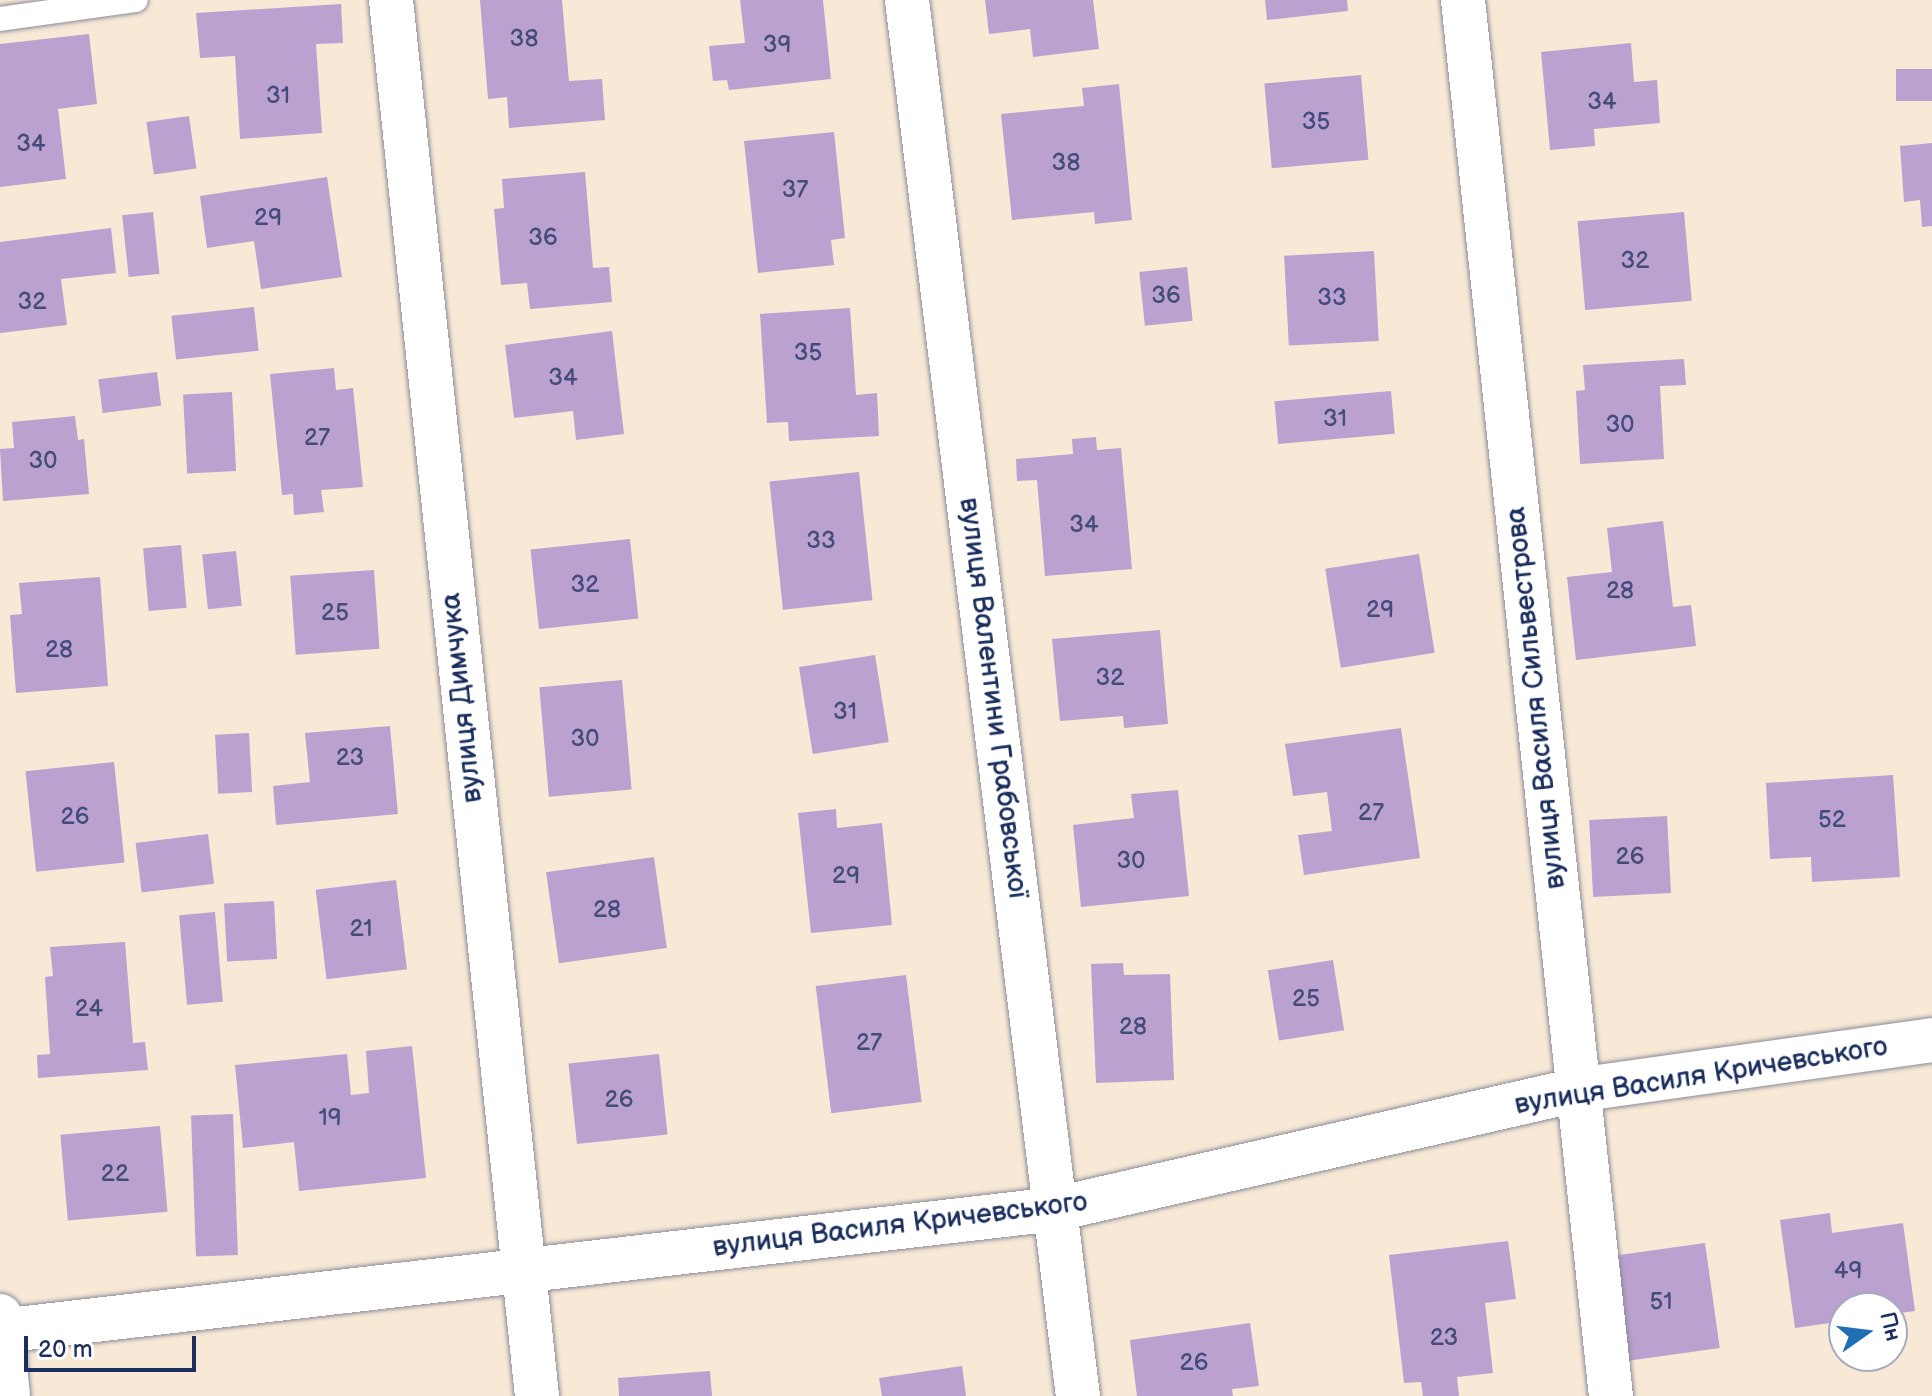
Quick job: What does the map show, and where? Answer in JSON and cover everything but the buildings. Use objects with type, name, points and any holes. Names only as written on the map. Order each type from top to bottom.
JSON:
[{"type":"street","name":"вулиця Димчука","points":[[391,0],[520,1271],[537,1396]]},
{"type":"street","name":"вулиця Валентини Грабовської","points":[[907,0],[1078,1396]]},
{"type":"street","name":"вулиця Василя Сильвестрова","points":[[1463,0],[1611,1396]]},
{"type":"street","name":"вулиця Василя Кричевського","points":[[1,1326],[520,1271],[1056,1209],[1577,1090],[1932,1040]]},
{"type":"street","points":[[1,1326],[8,1396]]},
{"type":"lane","points":[[0,19],[136,0]]}]
